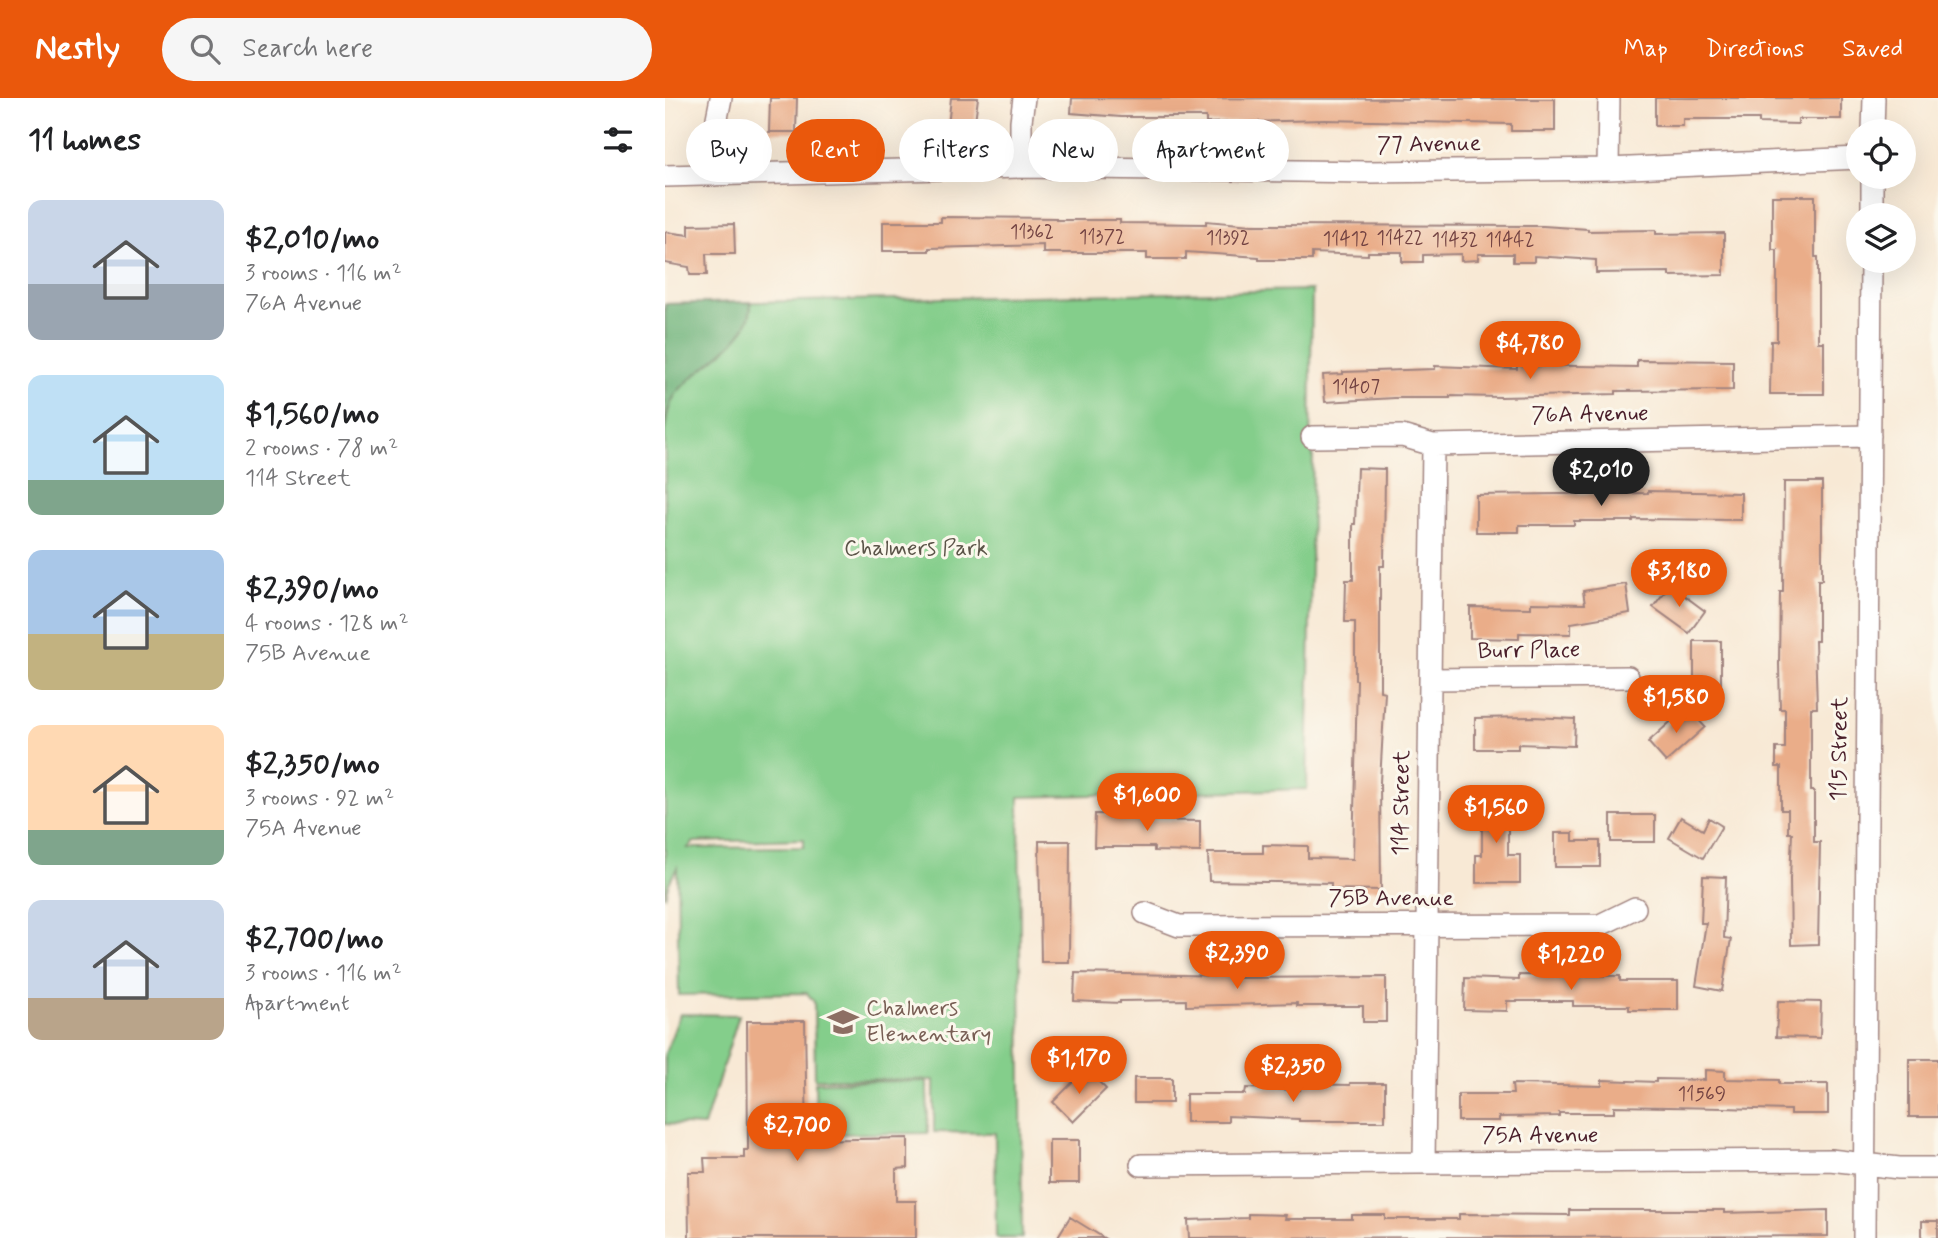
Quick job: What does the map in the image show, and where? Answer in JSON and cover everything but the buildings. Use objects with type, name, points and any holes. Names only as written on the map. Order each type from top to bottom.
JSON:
[{"type":"street","points":[[717,119],[721,98]]},
{"type":"street","points":[[1021,167],[1024,98]]},
{"type":"street","points":[[1608,169],[1609,98]]},
{"type":"street","points":[[1873,119],[1874,98]]},
{"type":"street","name":"77 Avenue","points":[[772,174],[1021,167],[1368,172],[1608,169],[1846,159]]},
{"type":"street","name":"77 Avenue","points":[[665,176],[686,176]]},
{"type":"street","name":"115 Street","points":[[1864,1238],[1871,273]]},
{"type":"street","name":"76A Avenue","points":[[1313,437],[1402,436],[1433,444],[1870,436]]},
{"type":"street","name":"114 Street","points":[[1424,1163],[1433,444]]},
{"type":"street","name":"Burr Place","points":[[1430,679],[1628,677]]},
{"type":"street","name":"75B Avenue","points":[[1145,913],[1179,926],[1600,925],[1635,908]]},
{"type":"street","name":"75A Avenue","points":[[1141,1166],[1830,1160],[1899,1168],[1938,1168]]},
{"type":"green space","name":"Chalmers Park","points":[[1312,290],[1310,449],[1313,450],[1307,789],[1019,797],[1022,1238],[996,1238],[995,1133],[934,1132],[934,1080],[815,1079],[814,1002],[807,993],[679,995],[677,868],[665,897],[665,304]],"holes":[[[804,839],[804,847],[688,848],[694,842]]]},
{"type":"green space","points":[[751,302],[749,317],[734,342],[685,383],[673,398],[665,431],[665,304]]},
{"type":"green space","points":[[680,1014],[739,1015],[704,1126],[665,1124],[665,1054]]},
{"type":"green space","points":[[927,1081],[928,1133],[816,1134],[815,1082]]},
{"type":"place","name":"Chalmers Elementary","points":[[843,1022]]}]
